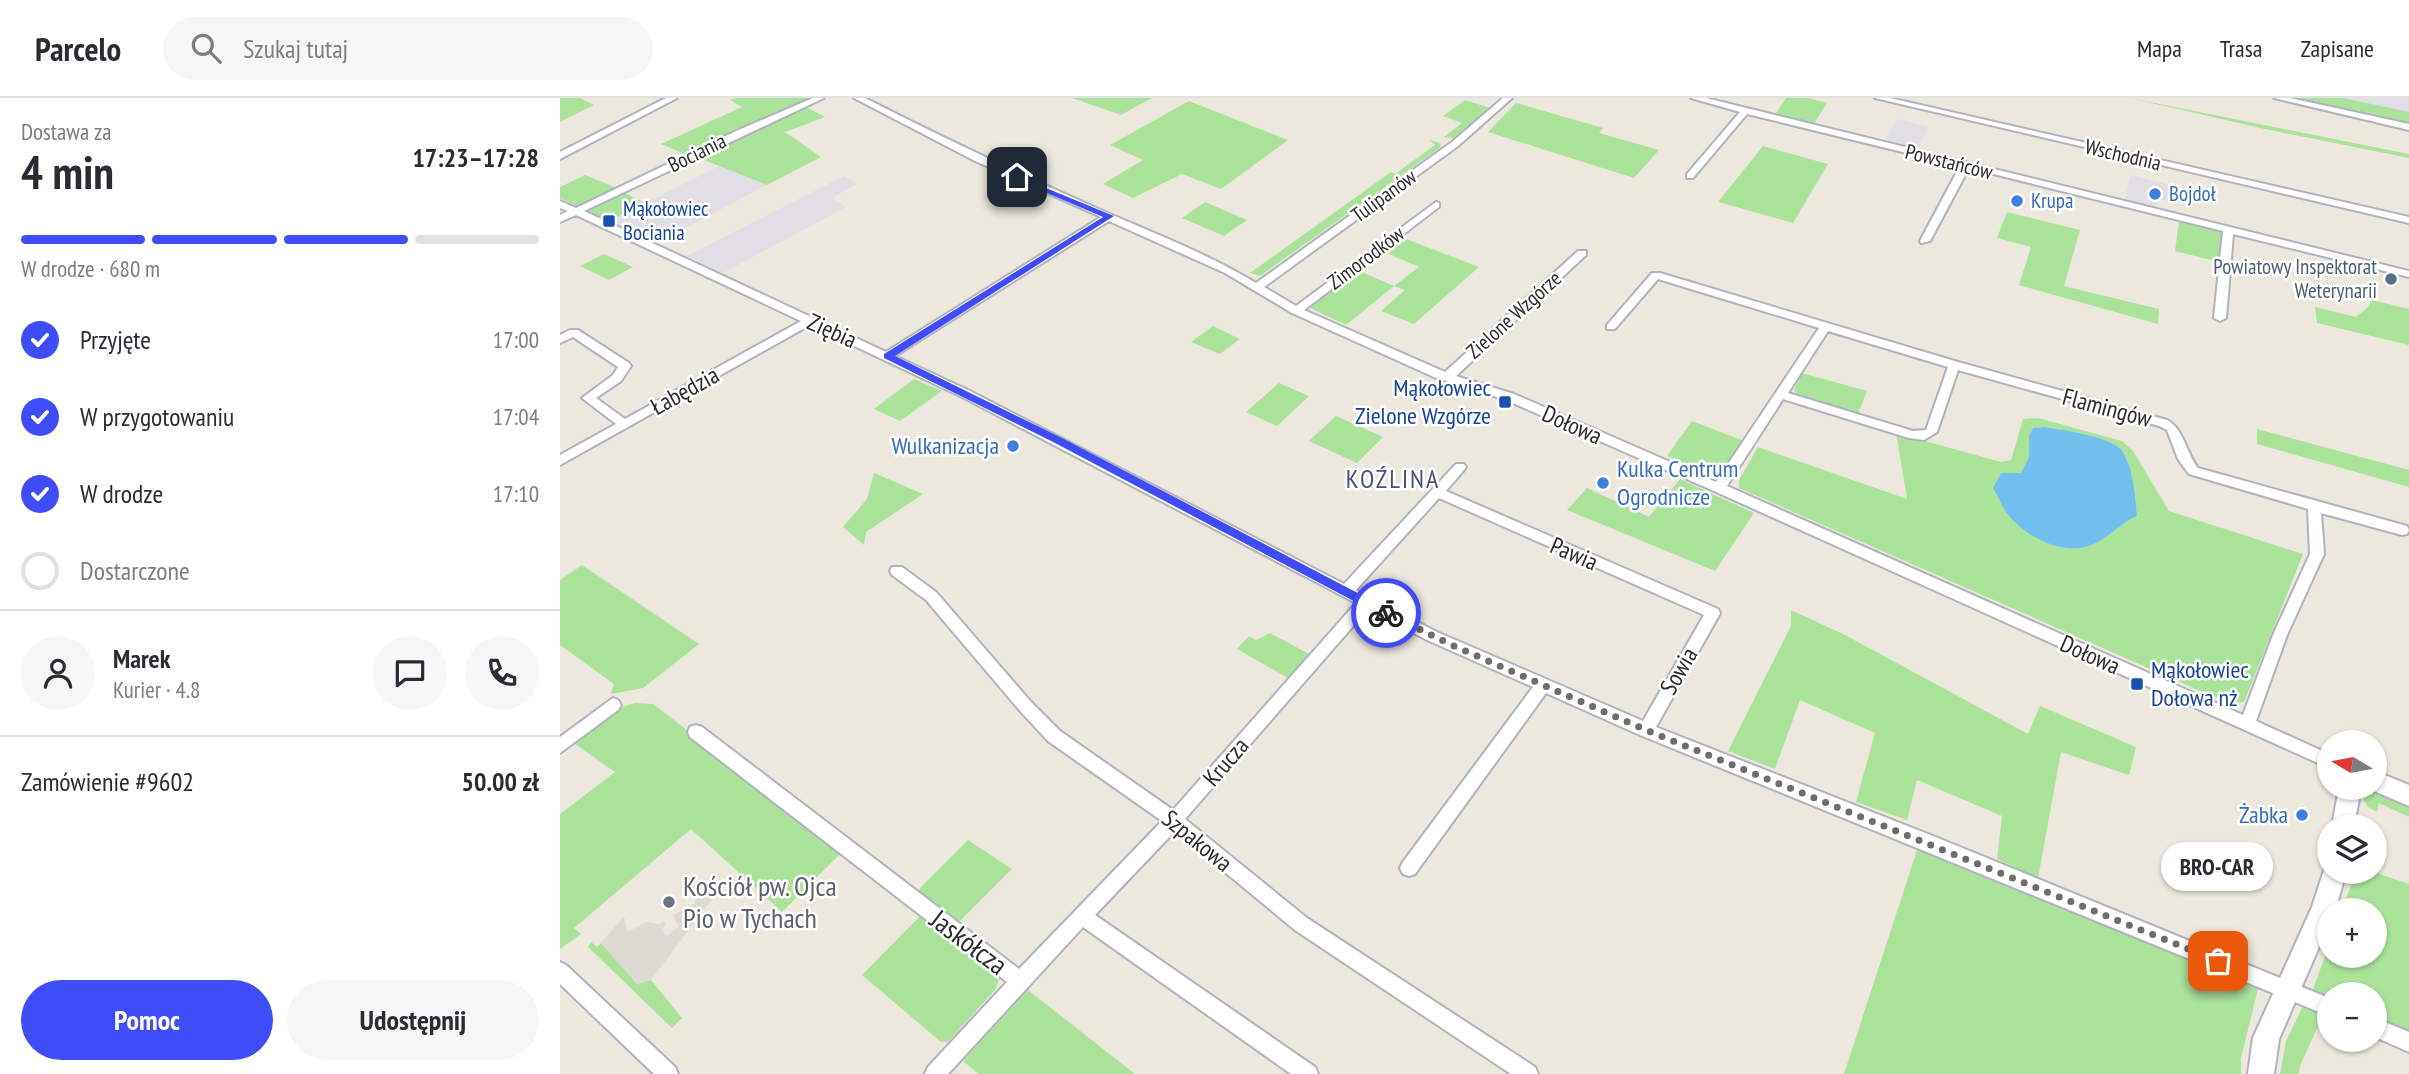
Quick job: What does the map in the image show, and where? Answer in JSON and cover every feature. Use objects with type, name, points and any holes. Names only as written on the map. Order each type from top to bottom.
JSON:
[{"type":"street","points":[[560,156],[673,98]]},
{"type":"street","name":"Bociania","points":[[560,219],[737,134],[820,98]]},
{"type":"street","name":"Dołowa","points":[[858,98],[978,159],[1229,271],[1296,311],[1447,377],[1510,397],[1720,488],[2317,756]]},
{"type":"street","name":"Tulipanów","points":[[1256,288],[1447,150],[1486,120],[1508,98]]},
{"type":"street","name":"Powstańców","points":[[1695,98],[2409,274]]},
{"type":"street","name":"Wschodnia","points":[[1879,98],[2409,220]]},
{"type":"street","points":[[2278,98],[2409,127]]},
{"type":"street","points":[[1690,176],[1745,111]]},
{"type":"street","points":[[1925,241],[1965,166]]},
{"type":"street","name":"Ziębia","points":[[560,204],[888,356],[1059,441],[1365,603],[1542,686],[2317,1002]]},
{"type":"street","name":"Zimorodków","points":[[1296,311],[1436,205]]},
{"type":"street","points":[[888,356],[1110,216]]},
{"type":"street","points":[[2220,318],[2228,230]]},
{"type":"street","name":"Zielone Wzgórze","points":[[1447,377],[1582,253]]},
{"type":"street","name":"Flamingów","points":[[1611,327],[1656,275],[1954,365],[2163,423],[2172,428],[2184,459],[2194,471],[2402,530]]},
{"type":"street","name":"Łabędzia","points":[[560,461],[810,321]]},
{"type":"street","points":[[1720,488],[1825,327]]},
{"type":"street","points":[[560,339],[574,332],[625,366],[617,378],[587,398],[625,425]]},
{"type":"street","points":[[1782,395],[1924,436],[1931,432],[1954,365]]},
{"type":"street","points":[[1345,592],[1460,467]]},
{"type":"street","name":"Pawia","points":[[1436,492],[1713,613]]},
{"type":"street","points":[[2248,725],[2280,635],[2317,554],[2314,506]]},
{"type":"street","name":"Szpakowa","points":[[897,571],[931,596],[1054,736],[1174,820],[1301,924],[1528,1074]]},
{"type":"street","name":"Krucza","points":[[1082,916],[1174,820],[1365,603]]},
{"type":"street","name":"Sowia","points":[[1646,730],[1713,613]]},
{"type":"street","points":[[1409,868],[1542,686]]},
{"type":"street","points":[[560,746],[613,705]]},
{"type":"street","name":"Jaskółcza","points":[[696,732],[1020,981],[1082,916]]},
{"type":"street","points":[[2387,786],[2409,796]]},
{"type":"street","points":[[2261,1074],[2266,1038],[2324,908],[2331,884]]},
{"type":"street","points":[[1082,916],[1308,1074]]},
{"type":"street","points":[[560,971],[667,1074]]},
{"type":"street","points":[[935,1074],[1020,981]]},
{"type":"street","points":[[2387,1032],[2409,1042]]},
{"type":"shaded area","points":[[2302,98],[2409,98],[2409,121]]},
{"type":"shaded area","points":[[1897,119],[1929,127],[1916,151],[1884,142]]},
{"type":"shaded area","points":[[719,166],[767,185],[657,243],[609,221]]},
{"type":"shaded area","points":[[2131,175],[2178,187],[2176,203],[2158,199],[2157,210],[2124,202]]},
{"type":"shaded area","points":[[844,176],[857,184],[832,198],[846,207],[723,273],[687,256]]},
{"type":"shaded area","points":[[710,891],[715,895],[651,980],[637,984],[601,943],[624,916],[627,932],[647,922],[659,924],[666,921],[663,930],[665,935],[669,935],[679,926],[673,915],[693,905],[698,897],[705,898]]},
{"type":"green space","points":[[560,98],[580,98],[594,105],[560,122]]},
{"type":"green space","points":[[813,98],[685,154],[661,144],[742,107],[730,100]]},
{"type":"green space","points":[[1072,98],[1152,98],[1121,115]]},
{"type":"green space","points":[[1786,98],[1807,98],[1827,103],[1813,125],[1775,115]]},
{"type":"green space","points":[[2130,98],[2409,154],[2409,158],[2260,128]]},
{"type":"green space","points":[[2285,98],[2343,98],[2409,112],[2409,125]]},
{"type":"green space","points":[[1465,100],[1490,108],[1453,138],[1444,137],[1462,123],[1443,116]]},
{"type":"green space","points":[[1189,101],[1288,140],[1221,189],[1182,174],[1133,198],[1103,184],[1143,160],[1110,145]]},
{"type":"green space","points":[[1516,103],[1603,128],[1599,133],[1659,150],[1634,178],[1488,132]]},
{"type":"green space","points":[[804,106],[825,117],[785,132],[821,157],[767,185],[694,156]]},
{"type":"green space","points":[[1430,140],[1440,143],[1441,147],[1260,276],[1250,273],[1391,172],[1395,174],[1435,145]]},
{"type":"green space","points":[[1763,146],[1828,164],[1793,223],[1718,202]]},
{"type":"green space","points":[[585,175],[617,188],[579,207],[560,198],[560,187]]},
{"type":"green space","points":[[621,191],[645,203],[609,221],[584,209]]},
{"type":"green space","points":[[1205,202],[1247,220],[1224,236],[1182,218]]},
{"type":"green space","points":[[2007,212],[2080,230],[2064,286],[2159,309],[2158,324],[2019,285],[2031,247],[1997,238]]},
{"type":"green space","points":[[2179,222],[2222,232],[2219,262],[2175,251]]},
{"type":"green space","points":[[1401,237],[1479,267],[1414,324],[1381,311],[1405,290],[1394,286],[1419,267],[1382,251]]},
{"type":"green space","points":[[604,254],[633,267],[609,280],[580,266]]},
{"type":"green space","points":[[1357,270],[1394,286],[1346,325],[1308,307]]},
{"type":"green space","points":[[2372,300],[2409,309],[2409,345],[2317,323],[2315,307],[2356,317]]},
{"type":"green space","points":[[1213,326],[1240,339],[1220,354],[1191,342]]},
{"type":"green space","points":[[1802,373],[1867,391],[1858,414],[1797,394],[1794,390]]},
{"type":"green space","points":[[914,379],[942,391],[900,421],[874,409]]},
{"type":"green space","points":[[1279,383],[1309,396],[1277,426],[1246,412]]},
{"type":"green space","points":[[1336,416],[1383,437],[1357,463],[1309,441]]},
{"type":"green space","points":[[2038,418],[2122,441],[2133,451],[2169,511],[2303,554],[2244,702],[2232,703],[2214,697],[1739,488],[1739,480],[1758,447],[1907,499],[1896,433],[2001,462],[2011,460],[2023,419]],"holes":[[[2046,427],[2099,438],[2118,447],[2127,459],[2132,475],[2137,516],[2096,543],[2072,549],[2047,543],[2014,521],[2006,512],[1994,488],[2001,473],[2021,473],[2029,457],[2029,436],[2033,428]]]},
{"type":"green space","points":[[1692,421],[1744,441],[1721,472],[1710,475],[1667,456]]},
{"type":"green space","points":[[2257,429],[2409,470],[2409,487],[2257,444]]},
{"type":"green space","points":[[874,473],[923,494],[866,532],[864,545],[843,527],[867,499]]},
{"type":"green space","points":[[1680,479],[1754,513],[1715,571],[1567,510],[1587,488],[1649,517]]},
{"type":"green space","points":[[582,565],[699,644],[643,688],[611,694],[614,684],[560,645],[560,580]]},
{"type":"green space","points":[[1791,610],[1845,635],[2028,734],[2040,706],[2136,747],[2129,775],[2061,752],[2038,878],[1997,859],[2002,816],[1917,780],[1907,820],[1856,802],[1875,733],[1800,700],[1775,769],[1728,751],[1791,626]]},
{"type":"green space","points":[[1270,633],[1309,654],[1288,678],[1237,649],[1249,636],[1256,640]]},
{"type":"green space","points":[[635,703],[653,704],[797,814],[840,854],[782,912],[691,829],[574,928],[581,934],[560,949],[560,814],[615,772],[575,744],[622,707]]},
{"type":"green space","points":[[2387,796],[2409,807],[2409,817],[2379,803],[2377,812],[2368,807],[2364,800],[2387,800]]},
{"type":"green space","points":[[968,840],[1012,869],[957,924],[916,892]]},
{"type":"green space","points":[[1918,847],[2258,989],[2241,1058],[2241,1074],[1844,1074]]},
{"type":"green space","points":[[2387,876],[2409,884],[2409,1036],[2387,1027],[2387,982],[2317,982],[2317,997],[2311,995],[2321,968],[2387,968],[2387,898],[2346,898],[2352,884],[2387,884]]},
{"type":"green space","points":[[922,914],[999,980],[995,990],[948,1042],[941,1042],[862,975]]},
{"type":"green space","points":[[591,942],[597,947],[601,943],[637,984],[651,980],[682,1018],[672,1028],[588,947]]},
{"type":"green space","points":[[1028,990],[1135,1074],[979,1074],[963,1061]]},
{"type":"green space","points":[[2305,1002],[2317,1007],[2317,1028],[2299,1074],[2280,1074],[2286,1041]]},
{"type":"water","points":[[2045,427],[2087,435],[2118,447],[2130,467],[2137,516],[2096,543],[2072,549],[2047,543],[2014,521],[1993,488],[2001,473],[2021,473],[2029,457],[2029,436],[2033,428]]},
{"type":"way so far","points":[[1386,613],[1542,686],[1646,730],[2218,961]]},
{"type":"place","name":"Bojdoł","points":[[2155,194]]},
{"type":"place","name":"Krupa","points":[[2017,201]]},
{"type":"place","name":"Mąkołowiec Bociania","points":[[609,221]]},
{"type":"place","name":"Powiatowy Inspektorat Weterynarii","points":[[2391,279]]},
{"type":"place","name":"Mąkołowiec Zielone Wzgórze","points":[[1505,402]]},
{"type":"place","name":"Wulkanizacja","points":[[1013,446]]},
{"type":"place","name":"Kulka Centrum Ogrodnicze","points":[[1603,483]]},
{"type":"place","name":"Mąkołowiec Dołowa nż","points":[[2137,684]]},
{"type":"place","name":"Żabka","points":[[2302,815]]},
{"type":"place","name":"Kościół pw. Ojca Pio w Tychach","points":[[669,902]]},
{"type":"place","name":"BRO-CAR","points":[[2218,961]]},
{"type":"district","name":"KOŹLINA","points":[[1393,479]]},
{"type":"route","points":[[1017,177],[1110,216],[888,356],[1059,441],[1386,613]]}]
